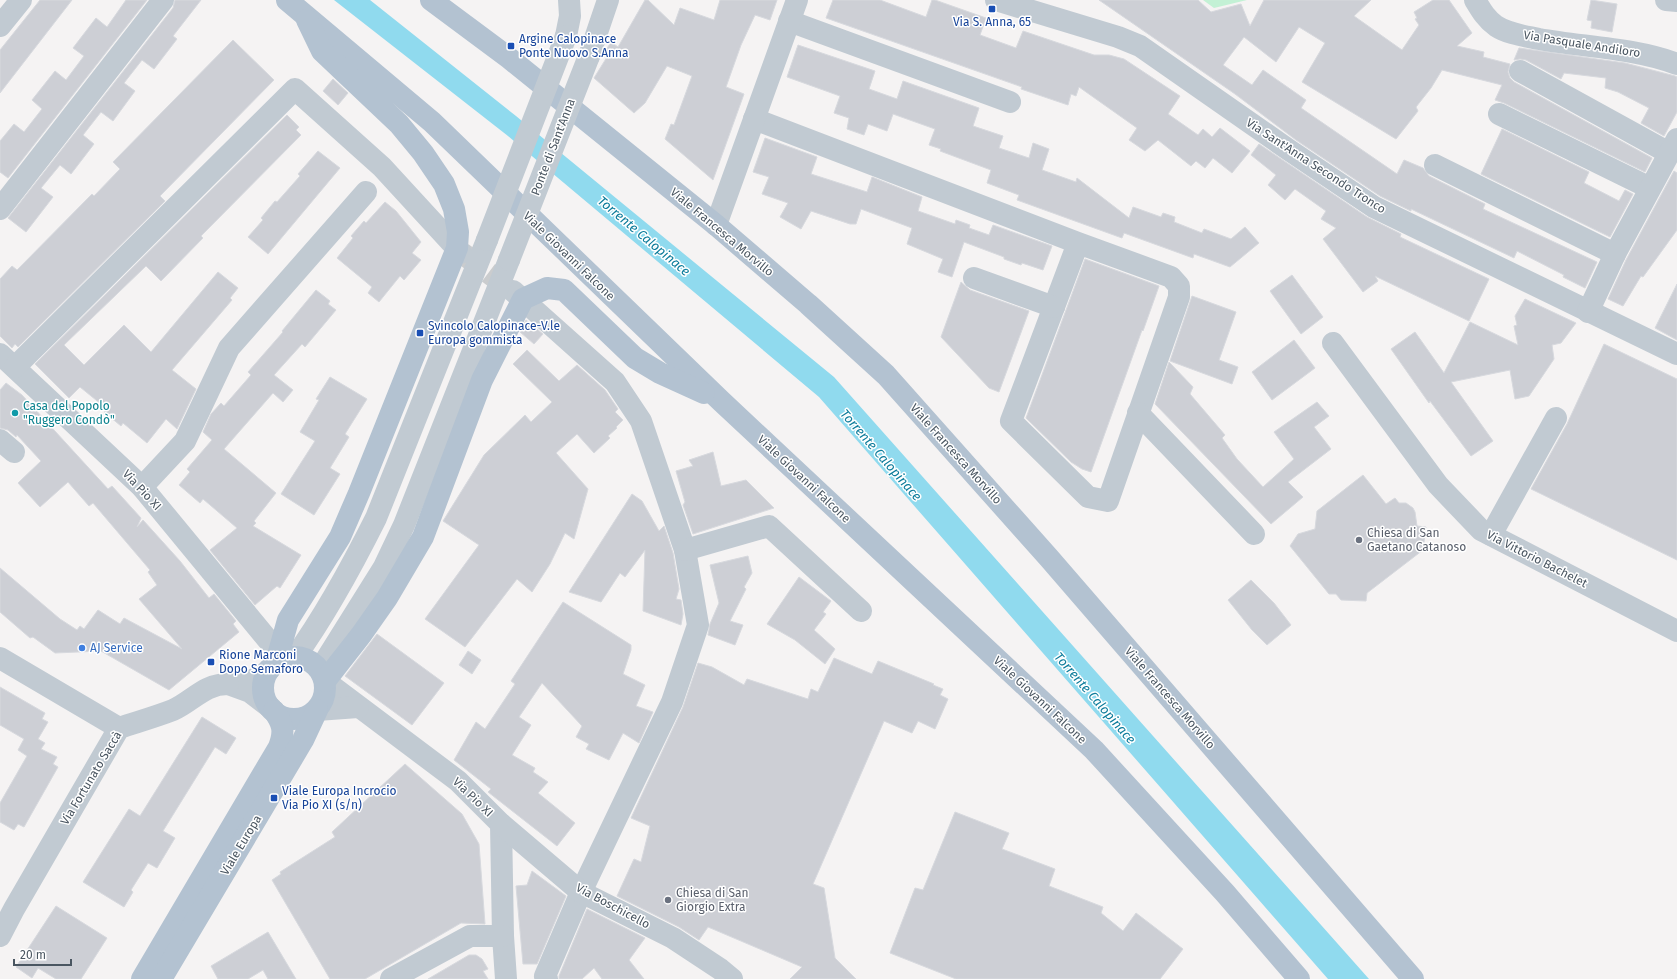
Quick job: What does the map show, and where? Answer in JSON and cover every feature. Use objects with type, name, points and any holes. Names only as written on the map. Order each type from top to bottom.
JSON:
[{"type":"main road","name":"Viale Francesca Morvillo","points":[[431,0],[509,58],[716,225],[808,304],[886,375],[1059,570],[1413,979]]},
{"type":"main road","points":[[278,658],[304,658],[313,663],[323,677],[325,691],[323,701],[317,710],[309,716],[299,719],[279,715],[272,709],[266,700],[263,690],[264,680],[278,658],[288,620],[346,525],[459,251],[458,232],[454,209],[440,178],[423,153],[399,124],[322,51],[295,6]]},
{"type":"main road","name":"Viale Giovanni Falcone","points":[[295,6],[432,122],[721,401],[1094,750],[1225,893],[1299,979]]},
{"type":"main road","points":[[323,677],[361,635],[388,598],[422,537],[482,380],[518,295],[547,288],[564,290],[635,358],[660,373],[721,401]]},
{"type":"main road","name":"Viale Europa","points":[[142,979],[279,747],[283,732],[281,722],[272,709]]},
{"type":"main road","name":"Viale Europa","points":[[162,979],[303,740],[317,710]]},
{"type":"street","points":[[0,26],[21,0]]},
{"type":"street","points":[[0,209],[163,0]]},
{"type":"street","points":[[278,658],[309,636],[359,552],[376,518],[487,240],[566,36],[570,16],[570,0]]},
{"type":"street","name":"Ponte di Sant'Anna","points":[[323,677],[327,658],[384,567],[404,525],[589,56],[608,0]]},
{"type":"street","points":[[716,225],[797,0]]},
{"type":"street","name":"Via Sant'Anna Secondo Tronco","points":[[996,0],[1039,7],[1140,46],[1289,150],[1374,207],[1677,354]]},
{"type":"street","name":"Via Pasquale Andiloro","points":[[1475,0],[1488,19],[1497,27],[1508,31],[1524,36],[1566,44],[1645,54],[1677,64]]},
{"type":"street","points":[[1666,0],[1677,1]]},
{"type":"street","points":[[789,21],[1010,102]]},
{"type":"street","points":[[1520,71],[1673,146],[1615,254],[1588,312]]},
{"type":"street","points":[[8,360],[295,89],[382,167],[459,251]]},
{"type":"street","points":[[1499,114],[1650,188]]},
{"type":"street","points":[[754,119],[1171,277],[1179,286],[1179,297],[1108,501],[1088,497],[1011,421],[1078,243]]},
{"type":"street","points":[[1436,165],[1615,254]]},
{"type":"street","points":[[142,487],[185,441],[229,348],[366,192]]},
{"type":"street","points":[[974,278],[1054,308]]},
{"type":"street","points":[[518,295],[615,382],[641,421],[685,550],[698,625],[672,702],[581,892],[545,976],[547,979]]},
{"type":"street","name":"Via Vittorio Bachelet","points":[[1333,343],[1438,485],[1481,530],[1677,632]]},
{"type":"street","name":"Via Pio XI","points":[[8,360],[142,487],[278,658]]},
{"type":"street","points":[[1138,412],[1254,534]]},
{"type":"street","points":[[1490,535],[1556,418]]},
{"type":"street","points":[[685,550],[768,526],[861,611]]},
{"type":"street","points":[[0,658],[119,728]]},
{"type":"street","name":"Via Fortunato Saccà","points":[[0,936],[7,905],[119,728],[174,709],[211,686],[252,681],[260,677],[278,658]]},
{"type":"street","name":"Via Pio XI","points":[[323,677],[358,707],[458,781],[501,824],[503,936],[506,979]]},
{"type":"street","points":[[228,684],[250,692],[272,709]]},
{"type":"street","points":[[317,710],[358,707]]},
{"type":"street","name":"Via Boschicello","points":[[501,824],[581,892],[673,938],[720,969],[732,979]]},
{"type":"street","points":[[391,979],[470,936],[503,936]]},
{"type":"green space","points":[[1203,0],[1247,0],[1214,8]]},
{"type":"water","name":"Torrente Calopinace","points":[[334,0],[370,0],[516,116],[834,377],[1369,979],[1328,979],[819,397],[508,136]]},
{"type":"building","points":[[40,0],[72,0],[0,93],[0,50]]},
{"type":"building","points":[[126,0],[147,0],[8,178],[0,172],[0,141],[14,124],[24,132],[42,109],[32,100],[55,71],[66,80],[84,56],[73,48],[96,18],[107,27]]},
{"type":"building","points":[[175,0],[201,0],[173,36],[177,39],[154,69],[142,60],[124,83],[135,91],[113,121],[101,112],[83,135],[94,144],[71,174],[60,165],[41,188],[53,197],[26,232],[8,218],[173,8]]},
{"type":"building","points":[[645,0],[648,0],[674,25],[680,8],[714,20],[720,0],[777,0],[770,20],[755,15],[741,45],[726,87],[744,94],[713,180],[665,139],[671,124],[674,125],[692,76],[667,66],[645,103],[634,113],[594,78],[607,57],[603,55],[611,42],[618,47]]},
{"type":"building","points":[[833,0],[880,0],[926,17],[932,0],[935,0],[986,18],[980,35],[1016,48],[1023,31],[1094,55],[1109,55],[1124,59],[1180,96],[1168,114],[1198,135],[1203,129],[1212,137],[1220,128],[1250,151],[1232,173],[1213,158],[1205,168],[1196,161],[1191,166],[1158,140],[1145,151],[1129,140],[1137,128],[1079,87],[1076,96],[1071,94],[1068,105],[1021,89],[1022,87],[826,18]]},
{"type":"building","points":[[1099,0],[1198,0],[1211,12],[1241,4],[1250,26],[1264,0],[1371,0],[1354,16],[1402,50],[1419,25],[1415,19],[1417,18],[1414,12],[1433,0],[1449,0],[1472,33],[1457,46],[1484,52],[1483,57],[1510,64],[1508,72],[1510,78],[1514,82],[1652,158],[1645,172],[1495,100],[1502,85],[1442,70],[1431,88],[1416,107],[1418,111],[1396,139],[1302,82],[1325,43],[1299,27],[1276,62],[1244,37],[1223,65],[1252,85],[1263,70],[1306,100],[1301,108],[1397,174],[1404,160],[1423,168],[1429,176],[1485,204],[1483,209],[1597,262],[1585,288],[1563,277],[1564,275],[1517,251],[1514,258],[1411,209],[1411,211],[1380,196],[1296,140],[1235,94]]},
{"type":"building","points":[[1591,0],[1617,4],[1612,32],[1591,28],[1592,21],[1587,20]]},
{"type":"building","points":[[233,40],[274,80],[160,196],[165,201],[18,347],[15,344],[12,348],[0,336],[0,279],[12,266],[17,270],[92,194],[94,196],[120,169],[113,162]]},
{"type":"building","points":[[798,45],[875,71],[869,89],[897,99],[903,81],[979,108],[973,126],[1003,136],[999,148],[1029,158],[1033,143],[1049,149],[1042,170],[1076,182],[1077,178],[1129,218],[1133,207],[1161,217],[1163,213],[1175,217],[1174,222],[1202,233],[1204,229],[1231,239],[1245,227],[1259,243],[1230,267],[1194,254],[1193,258],[1124,233],[1122,238],[1017,200],[1019,195],[987,183],[991,170],[940,151],[941,149],[929,145],[935,129],[893,114],[887,131],[868,124],[864,135],[847,129],[849,118],[834,113],[840,96],[787,77]]},
{"type":"building","points":[[1519,48],[1625,63],[1675,76],[1677,77],[1677,112],[1664,136],[1641,123],[1649,108],[1618,92],[1605,88],[1606,78],[1564,73],[1561,79],[1526,60],[1514,60]]},
{"type":"building","points":[[333,79],[348,93],[338,105],[323,91]]},
{"type":"building","points":[[287,115],[299,127],[296,130],[301,135],[201,236],[203,238],[161,281],[146,266],[64,345],[84,365],[124,325],[151,352],[218,272],[238,288],[230,298],[232,300],[172,370],[196,389],[177,429],[166,419],[147,443],[123,423],[121,426],[104,412],[107,409],[80,387],[69,398],[35,364]]},
{"type":"building","points":[[1502,129],[1589,172],[1584,183],[1619,201],[1625,190],[1633,194],[1610,237],[1481,174]]},
{"type":"building","points":[[765,138],[817,157],[811,174],[867,192],[872,177],[922,197],[918,211],[955,224],[956,220],[970,225],[969,228],[989,235],[993,225],[1052,246],[1043,270],[1004,259],[1004,257],[964,242],[952,277],[938,272],[943,259],[907,244],[912,228],[861,209],[856,224],[850,224],[811,211],[801,229],[780,217],[788,203],[762,194],[769,177],[753,172]]},
{"type":"building","points":[[1259,144],[1367,217],[1401,234],[1400,237],[1489,279],[1469,321],[1375,276],[1378,281],[1363,292],[1323,239],[1336,228],[1321,219],[1326,211],[1295,189],[1285,200],[1268,185],[1276,175],[1251,155]]},
{"type":"building","points":[[318,151],[340,168],[268,254],[248,237],[263,220],[261,218],[275,201],[277,202],[300,176],[298,174]]},
{"type":"building","points":[[1674,171],[1677,173],[1677,230],[1643,277],[1641,276],[1623,306],[1608,299],[1626,260]]},
{"type":"building","points":[[385,202],[396,211],[421,242],[412,253],[421,260],[404,280],[400,276],[379,302],[368,293],[372,287],[337,258],[353,238],[351,236],[364,221],[366,223]]},
{"type":"building","points":[[1085,259],[1159,286],[1091,472],[1082,469],[1071,462],[1026,418]]},
{"type":"building","points":[[1292,275],[1323,317],[1301,334],[1270,291]]},
{"type":"building","points":[[961,282],[970,290],[1029,311],[999,392],[989,388],[941,337]]},
{"type":"building","points":[[1677,284],[1677,340],[1655,328]]},
{"type":"building","points":[[316,290],[330,301],[328,304],[336,310],[305,347],[302,344],[274,375],[293,390],[283,402],[273,393],[224,449],[276,493],[254,521],[256,523],[253,526],[301,555],[280,588],[277,586],[255,605],[210,550],[237,528],[203,499],[200,503],[179,485],[190,472],[187,469],[212,440],[203,432],[211,414],[221,403],[224,406],[251,375],[248,372],[283,332],[282,331]]},
{"type":"building","points":[[1192,296],[1236,312],[1219,360],[1238,367],[1232,384],[1170,361]]},
{"type":"building","points":[[1525,299],[1576,323],[1561,343],[1552,345],[1554,359],[1529,396],[1515,399],[1510,370],[1451,382],[1493,441],[1471,456],[1430,401],[1429,403],[1391,349],[1415,332],[1444,373],[1470,322],[1518,345],[1514,326],[1517,325],[1515,316]]},
{"type":"building","points":[[526,320],[543,334],[534,344],[520,332]]},
{"type":"building","points":[[1294,340],[1315,368],[1272,400],[1252,372]]},
{"type":"building","points":[[1604,344],[1677,379],[1677,560],[1531,489],[1567,424]]},
{"type":"building","points":[[527,350],[559,381],[577,365],[605,390],[618,409],[615,412],[623,420],[608,436],[610,438],[594,453],[577,434],[556,453],[588,489],[574,539],[565,533],[550,564],[532,592],[517,579],[465,647],[425,619],[479,545],[443,521],[484,455],[525,415],[531,422],[552,402],[513,364]]},
{"type":"building","points":[[1169,362],[1193,387],[1190,394],[1225,435],[1222,438],[1237,459],[1263,487],[1294,459],[1274,432],[1317,402],[1329,416],[1314,427],[1331,449],[1288,482],[1303,497],[1271,524],[1155,404]]},
{"type":"building","points":[[330,377],[367,399],[345,434],[349,437],[330,468],[340,474],[314,515],[281,494],[315,441],[300,432],[319,400],[316,399]]},
{"type":"building","points":[[6,383],[22,395],[108,489],[112,486],[141,518],[137,527],[143,520],[180,561],[209,598],[214,594],[236,621],[233,624],[239,632],[169,690],[101,651],[55,653],[33,637],[30,638],[0,612],[0,568],[60,619],[77,630],[80,626],[84,629],[98,610],[120,624],[124,618],[182,649],[139,599],[157,585],[148,572],[150,570],[93,503],[89,506],[68,482],[40,507],[18,483],[41,461],[17,435],[16,437],[8,430],[0,428],[0,390]]},
{"type":"building","points":[[713,452],[721,486],[746,480],[774,508],[693,534],[683,505],[685,502],[676,471],[693,466],[689,460]]},
{"type":"building","name":"Chiesa di San Gaetano Catanoso","points":[[1363,475],[1386,504],[1395,498],[1399,503],[1406,503],[1413,508],[1417,526],[1426,527],[1423,550],[1367,593],[1366,601],[1341,600],[1336,594],[1329,594],[1290,546],[1298,534],[1315,529],[1317,511]]},
{"type":"building","points":[[632,494],[642,501],[659,531],[664,526],[673,553],[679,589],[676,599],[681,600],[683,614],[681,625],[643,611],[645,550],[625,577],[620,573],[601,602],[569,592]]},
{"type":"building","points":[[748,556],[752,573],[744,587],[746,589],[730,621],[743,625],[735,645],[708,635],[710,624],[719,603],[710,565]]},
{"type":"building","points":[[799,577],[831,601],[823,612],[826,614],[814,630],[835,649],[825,664],[795,640],[767,624]]},
{"type":"building","points":[[1251,580],[1274,603],[1291,625],[1267,645],[1252,630],[1228,600]]},
{"type":"building","points":[[563,602],[631,645],[631,650],[623,674],[645,685],[636,706],[653,712],[639,743],[623,733],[609,760],[586,749],[589,744],[576,737],[582,726],[542,683],[519,717],[531,725],[512,755],[535,768],[533,772],[548,782],[538,793],[575,823],[557,846],[488,792],[491,789],[454,760],[476,722],[485,729],[515,684],[511,681]]},
{"type":"building","points":[[377,634],[444,683],[412,725],[345,676]]},
{"type":"building","points":[[468,651],[481,660],[472,674],[459,665]]},
{"type":"building","points":[[834,658],[872,674],[878,661],[934,684],[933,685],[943,689],[940,695],[948,699],[935,729],[918,721],[912,733],[884,721],[813,884],[824,888],[835,958],[856,979],[790,979],[802,967],[708,927],[699,940],[679,927],[617,896],[634,859],[641,862],[650,826],[631,818],[683,707],[698,663],[712,667],[744,685],[747,679],[808,699],[811,689],[818,692]]},
{"type":"building","points":[[0,687],[45,713],[42,719],[48,722],[38,739],[45,743],[41,749],[57,757],[53,764],[58,767],[24,827],[18,824],[14,830],[0,822],[0,803],[27,756],[18,750],[24,739],[0,725]]},
{"type":"building","points":[[202,717],[236,738],[226,754],[215,747],[163,831],[175,838],[157,868],[148,863],[131,890],[133,892],[124,907],[83,882],[129,809],[140,816]]},
{"type":"building","points":[[405,764],[462,814],[479,844],[485,924],[461,923],[365,979],[330,979],[272,880],[281,874],[280,872],[335,837],[332,832]]},
{"type":"building","points":[[955,812],[1009,833],[1002,849],[1055,869],[1049,886],[1103,907],[1101,913],[1123,931],[1136,913],[1183,949],[1160,979],[956,979],[890,953],[915,888],[923,890]]},
{"type":"building","points":[[532,871],[566,896],[537,964],[523,964],[516,886],[527,885]]},
{"type":"building","points":[[56,906],[107,938],[81,979],[56,979],[38,968],[32,978],[16,967]]},
{"type":"building","points":[[587,909],[645,938],[629,960],[644,979],[602,979],[594,968],[582,979],[559,979]]},
{"type":"building","points":[[268,932],[296,979],[268,979],[263,970],[248,979],[218,979],[211,966]]},
{"type":"building","points":[[469,955],[476,955],[482,959],[488,969],[483,971],[488,979],[428,979]]},
{"type":"tunnel","points":[[462,253],[513,291]]},
{"type":"place","name":"Via S. Anna, 65","points":[[992,9]]},
{"type":"place","name":"Argine Calopinace Ponte Nuovo S.Anna","points":[[511,46]]},
{"type":"place","name":"Svincolo Calopinace-V.le Europa gommista","points":[[420,333]]},
{"type":"place","name":"Casa del Popolo \"Ruggero Condò\"","points":[[15,413]]},
{"type":"place","name":"Chiesa di San Gaetano Catanoso","points":[[1359,540]]},
{"type":"place","name":"AJ Service","points":[[82,648]]},
{"type":"place","name":"Rione Marconi Dopo Semaforo","points":[[211,662]]},
{"type":"place","name":"Viale Europa Incrocio Via Pio XI (s/n)","points":[[274,798]]},
{"type":"place","name":"Chiesa di San Giorgio Extra","points":[[668,900]]}]
